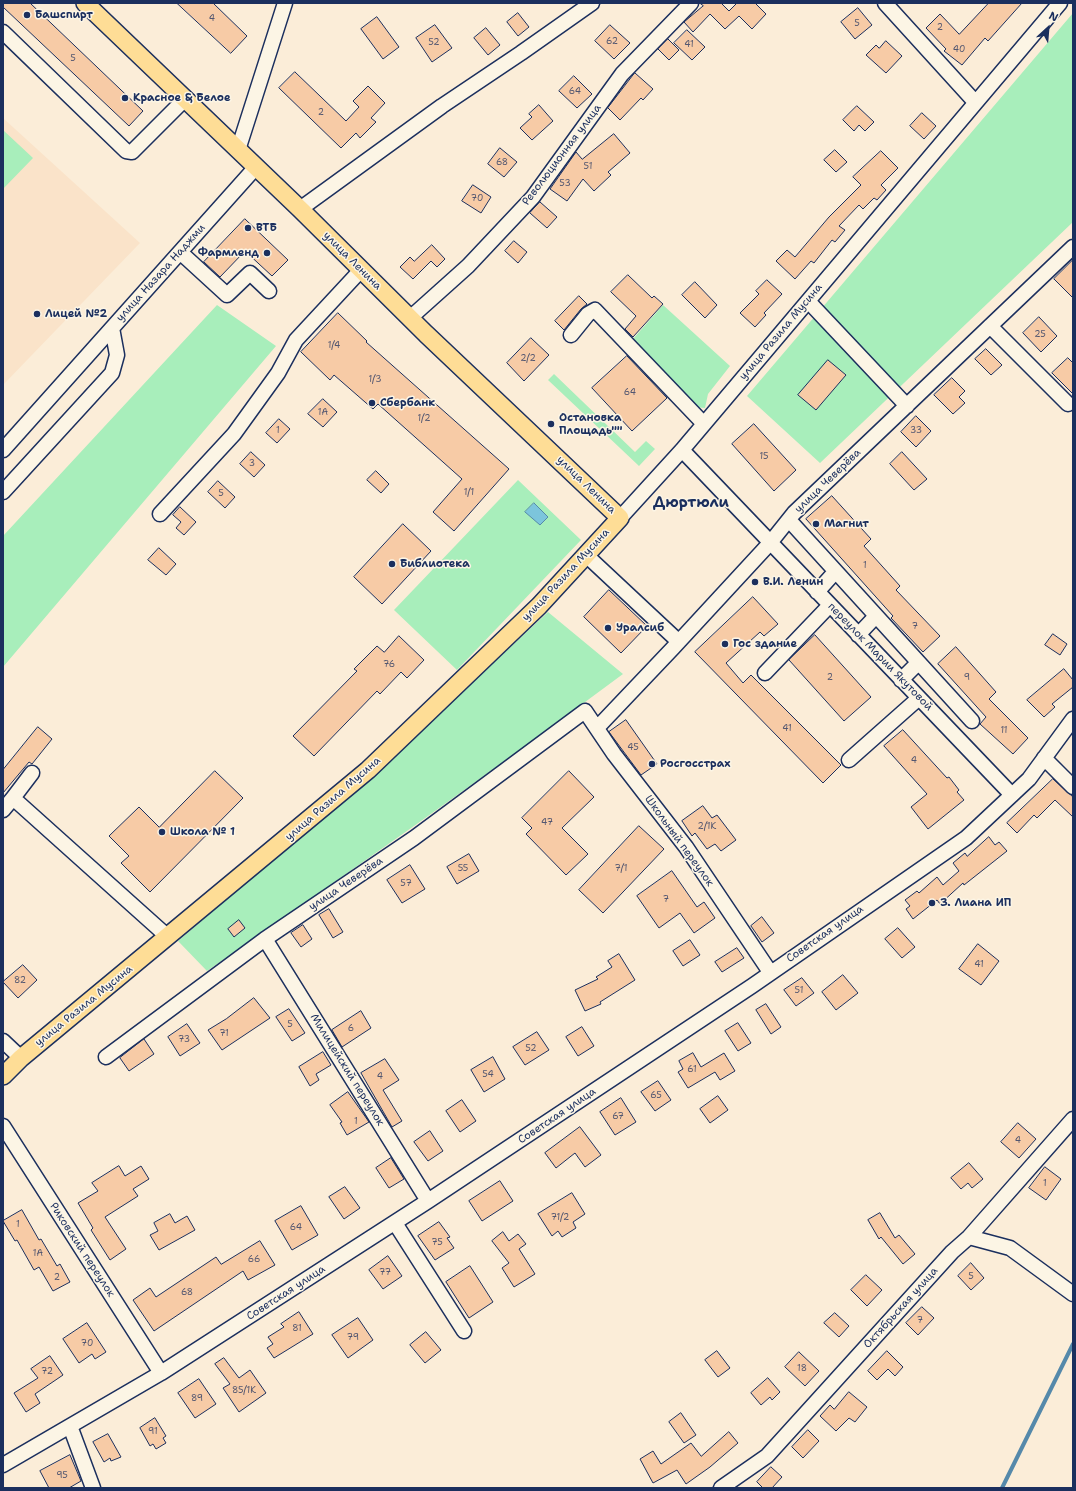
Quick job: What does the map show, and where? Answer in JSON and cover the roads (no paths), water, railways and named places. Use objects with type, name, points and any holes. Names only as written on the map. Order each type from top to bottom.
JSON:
[{"type":"main road","name":"улица Ленина","points":[[85,3],[300,209],[410,318],[620,518]]},
{"type":"main road","name":"улица Разила Мусина","points":[[3,1076],[21,1058],[368,770],[539,606],[620,518]]},
{"type":"street","points":[[238,150],[286,3]]},
{"type":"street","points":[[300,209],[442,106],[592,3]]},
{"type":"street","name":"Революционная улица","points":[[410,318],[468,266],[533,197],[622,74],[691,3]]},
{"type":"street","points":[[885,3],[975,102]]},
{"type":"street","name":"улица Разила Мусина","points":[[620,518],[682,450],[1060,3]]},
{"type":"street","points":[[3,32],[126,151],[132,152],[185,99]]},
{"type":"street","name":"улица Назара Наджми","points":[[3,450],[256,167]]},
{"type":"street","name":"улица Чеверёва","points":[[597,728],[770,543],[788,520],[1073,247]]},
{"type":"street","points":[[180,252],[227,295],[250,273],[269,291]]},
{"type":"street","points":[[160,514],[234,434],[278,373],[296,340],[361,270]]},
{"type":"street","points":[[808,301],[907,406]]},
{"type":"street","points":[[571,335],[588,314],[595,310],[704,424]]},
{"type":"street","points":[[990,326],[1068,404]]},
{"type":"street","points":[[3,492],[112,373],[117,355],[112,328]]},
{"type":"street","name":"переулок Марии Якутовой","points":[[682,450],[1012,795]]},
{"type":"street","points":[[788,520],[972,721]]},
{"type":"street","points":[[586,555],[678,641]]},
{"type":"street","points":[[817,592],[836,572]]},
{"type":"street","points":[[765,673],[830,606]]},
{"type":"street","points":[[858,634],[876,616]]},
{"type":"street","points":[[901,680],[918,663]]},
{"type":"street","points":[[849,760],[919,698]]},
{"type":"street","name":"улица Чеверёва","points":[[106,1057],[265,939],[414,838],[585,711]]},
{"type":"street","name":"Школьный переулок","points":[[585,711],[614,754],[686,847],[770,972]]},
{"type":"street","name":"Советская улица","points":[[3,1465],[161,1373],[428,1201],[770,972],[966,838],[1029,779],[1073,719]]},
{"type":"street","points":[[1044,758],[1073,787]]},
{"type":"street","points":[[3,810],[32,773]]},
{"type":"street","points":[[13,798],[168,937]]},
{"type":"street","name":"Милицейский переулок","points":[[265,939],[428,1201]]},
{"type":"street","points":[[3,1041],[21,1058]]},
{"type":"street","name":"Октябрьская улица","points":[[721,1488],[767,1456],[952,1252],[969,1237],[1073,1119]]},
{"type":"street","name":"Риковский переулок","points":[[3,1126],[161,1373]]},
{"type":"street","points":[[395,1222],[464,1330]]},
{"type":"street","points":[[969,1237],[1010,1248],[1073,1294]]},
{"type":"street","points":[[70,1426],[93,1488]]},
{"type":"water","points":[[534,503],[548,517],[540,525],[525,512]]},
{"type":"waterway","points":[[1002,1488],[1073,1344]]},
{"type":"place","name":"Башспирт","points":[[27,15]]},
{"type":"place","name":"Красное & Белое","points":[[125,98]]},
{"type":"place","name":"ВТБ","points":[[248,228]]},
{"type":"place","name":"Фармленд","points":[[267,253]]},
{"type":"place","name":"Лицей №2","points":[[37,314]]},
{"type":"place","name":"Сбербанк","points":[[372,403]]},
{"type":"place","name":"Остановка Площадь\"\"","points":[[551,424]]},
{"type":"place","name":"Магнит","points":[[816,524]]},
{"type":"place","name":"Библиотека","points":[[392,564]]},
{"type":"place","name":"В.И. Ленин","points":[[755,582]]},
{"type":"place","name":"Уралсиб","points":[[608,628]]},
{"type":"place","name":"Гос здание","points":[[725,644]]},
{"type":"place","name":"Росгосстрах","points":[[652,764]]},
{"type":"place","name":"Школа № 1","points":[[162,832]]},
{"type":"place","name":"3. Лиана ИП","points":[[932,903]]},
{"type":"district","name":"Дюртюли","points":[[691,503]]}]
